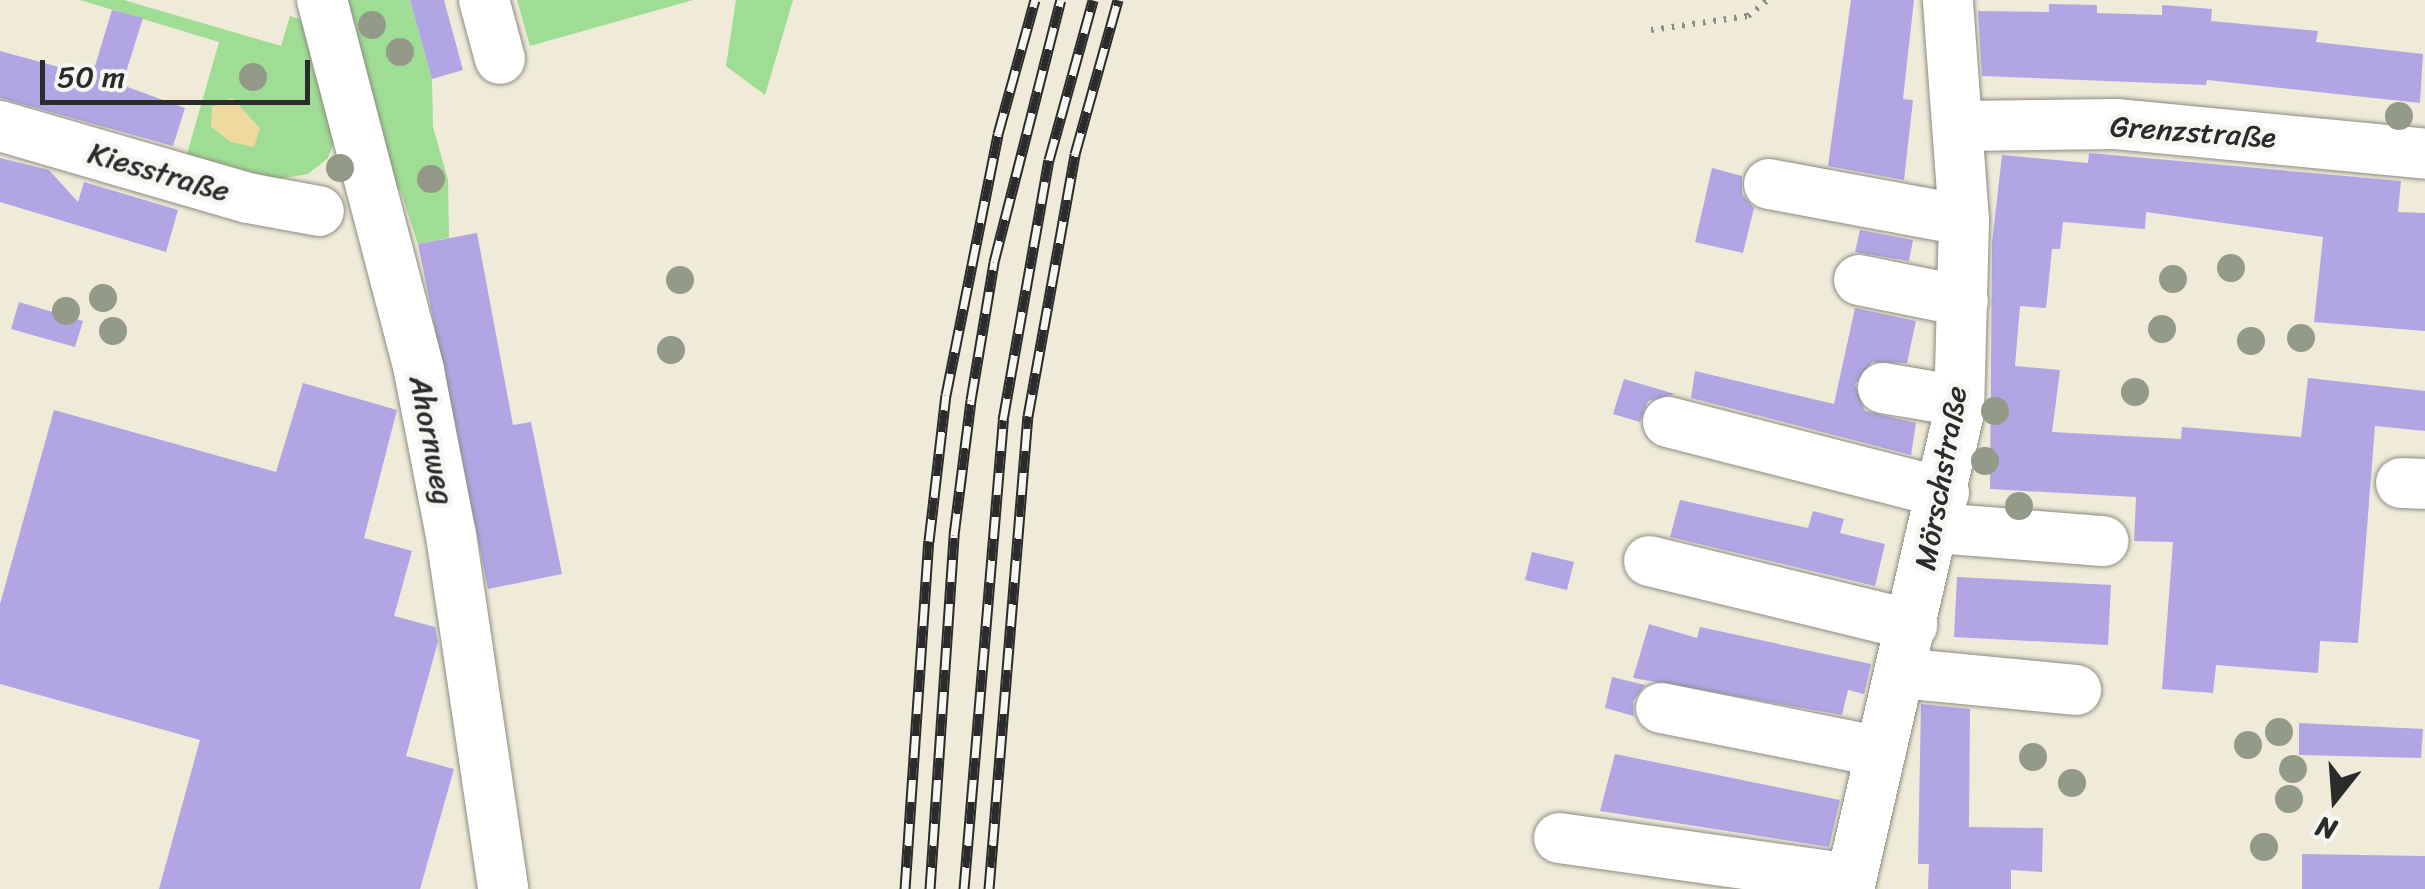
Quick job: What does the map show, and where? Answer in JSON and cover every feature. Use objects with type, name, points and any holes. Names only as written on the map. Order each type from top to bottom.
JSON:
[{"type":"street","name":"Ahornweg","points":[[322,0],[419,371],[451,535],[503,889]]},
{"type":"street","points":[[484,0],[500,60]]},
{"type":"street","name":"Mörschstraße","points":[[1850,884],[1940,510],[1959,401],[1964,220],[1948,0]]},
{"type":"street","name":"Grenzstraße","points":[[1960,126],[2116,124],[2425,154]]},
{"type":"street","name":"Kiesstraße","points":[[0,126],[248,198],[319,211]]},
{"type":"street","points":[[1769,184],[1964,220]]},
{"type":"street","points":[[1859,280],[1964,300]]},
{"type":"street","points":[[1883,388],[1959,401]]},
{"type":"street","points":[[1668,422],[1940,510],[2103,541]]},
{"type":"street","points":[[1649,561],[1912,625]]},
{"type":"street","points":[[1900,673],[2076,690]]},
{"type":"street","points":[[1661,708],[1881,752]]},
{"type":"street","points":[[1559,838],[1850,884]]},
{"type":"path","points":[[1651,30],[1748,16],[1768,0]]},
{"type":"green space","points":[[80,0],[124,0],[281,46],[290,16],[305,21],[313,70],[340,126],[328,158],[308,174],[277,179],[187,154],[219,42]]},
{"type":"green space","points":[[341,0],[410,0],[432,79],[433,127],[448,180],[449,238],[418,244],[400,189],[391,187]]},
{"type":"green space","points":[[517,0],[693,0],[530,46]]},
{"type":"green space","points":[[736,0],[793,0],[765,95],[726,66]]},
{"type":"sand","points":[[232,98],[260,128],[254,147],[231,142],[211,127],[212,107]]},
{"type":"building","points":[[410,0],[444,0],[463,70],[432,79]]},
{"type":"building","points":[[1851,0],[1914,0],[1903,99],[1913,100],[1904,180],[1828,166]]},
{"type":"building","points":[[2049,4],[2097,5],[2097,13],[2162,15],[2162,5],[2212,9],[2211,21],[2318,31],[2316,42],[2423,54],[2420,103],[2207,80],[2206,85],[1982,76],[1978,11],[2049,12]]},
{"type":"building","points":[[112,10],[143,18],[122,85],[185,108],[173,146],[0,98],[0,51],[92,76]]},
{"type":"building","points":[[2089,153],[2401,181],[2398,212],[2425,213],[2425,331],[2314,322],[2323,237],[2146,212],[2145,229],[2063,222],[2060,249],[2052,249],[2046,308],[2020,306],[2015,366],[2060,370],[2052,432],[2181,439],[2182,427],[2301,437],[2308,378],[2425,391],[2425,431],[2375,426],[2358,643],[2320,641],[2318,673],[2216,665],[2213,693],[2162,689],[2173,542],[2134,541],[2136,497],[1990,489],[1992,243],[2002,155],[2088,163]]},
{"type":"building","points":[[0,158],[49,170],[78,202],[84,182],[178,210],[166,252],[0,202]]},
{"type":"building","points":[[1712,168],[1742,176],[1742,194],[1754,208],[1743,253],[1695,242]]},
{"type":"building","points":[[1860,230],[1913,240],[1909,261],[1855,252]]},
{"type":"building","points":[[477,233],[513,425],[531,422],[562,574],[488,589],[418,244]]},
{"type":"building","points":[[19,302],[83,321],[75,347],[11,329]]},
{"type":"building","points":[[1855,308],[1916,321],[1907,363],[1872,362],[1855,384],[1865,411],[1916,423],[1911,455],[1691,398],[1695,371],[1834,404]]},
{"type":"building","points":[[1624,379],[1675,394],[1648,401],[1640,422],[1613,414]]},
{"type":"building","points":[[303,383],[397,410],[364,538],[412,551],[394,616],[435,627],[438,642],[406,756],[454,769],[420,889],[159,889],[200,740],[0,684],[0,604],[54,410],[276,472]]},
{"type":"building","points":[[1680,500],[1808,528],[1813,511],[1844,519],[1840,533],[1885,544],[1875,586],[1670,537]]},
{"type":"building","points":[[1532,552],[1574,562],[1567,590],[1525,580]]},
{"type":"building","points":[[1957,577],[2111,585],[2108,645],[1954,637]]},
{"type":"building","points":[[1649,624],[1697,638],[1700,627],[1871,664],[1864,694],[1848,690],[1842,715],[1633,678]]},
{"type":"building","points":[[1612,677],[1645,685],[1633,701],[1634,716],[1605,708]]},
{"type":"building","points":[[1921,704],[1970,709],[1969,827],[2043,828],[2042,872],[2011,870],[2011,889],[1928,889],[1929,864],[1918,864]]},
{"type":"building","points":[[2299,723],[2423,729],[2421,758],[2299,755]]},
{"type":"building","points":[[1615,754],[1840,800],[1829,847],[1600,811]]},
{"type":"building","points":[[2302,854],[2425,856],[2425,889],[2302,889]]},
{"type":"railway","points":[[905,889],[929,541],[946,395],[998,134],[1035,0]]},
{"type":"railway","points":[[930,889],[954,535],[971,400],[994,262],[1061,0]]},
{"type":"railway","points":[[964,889],[1003,420],[1049,160],[1093,0]]},
{"type":"railway","points":[[989,889],[1028,416],[1075,154],[1118,0]]}]
